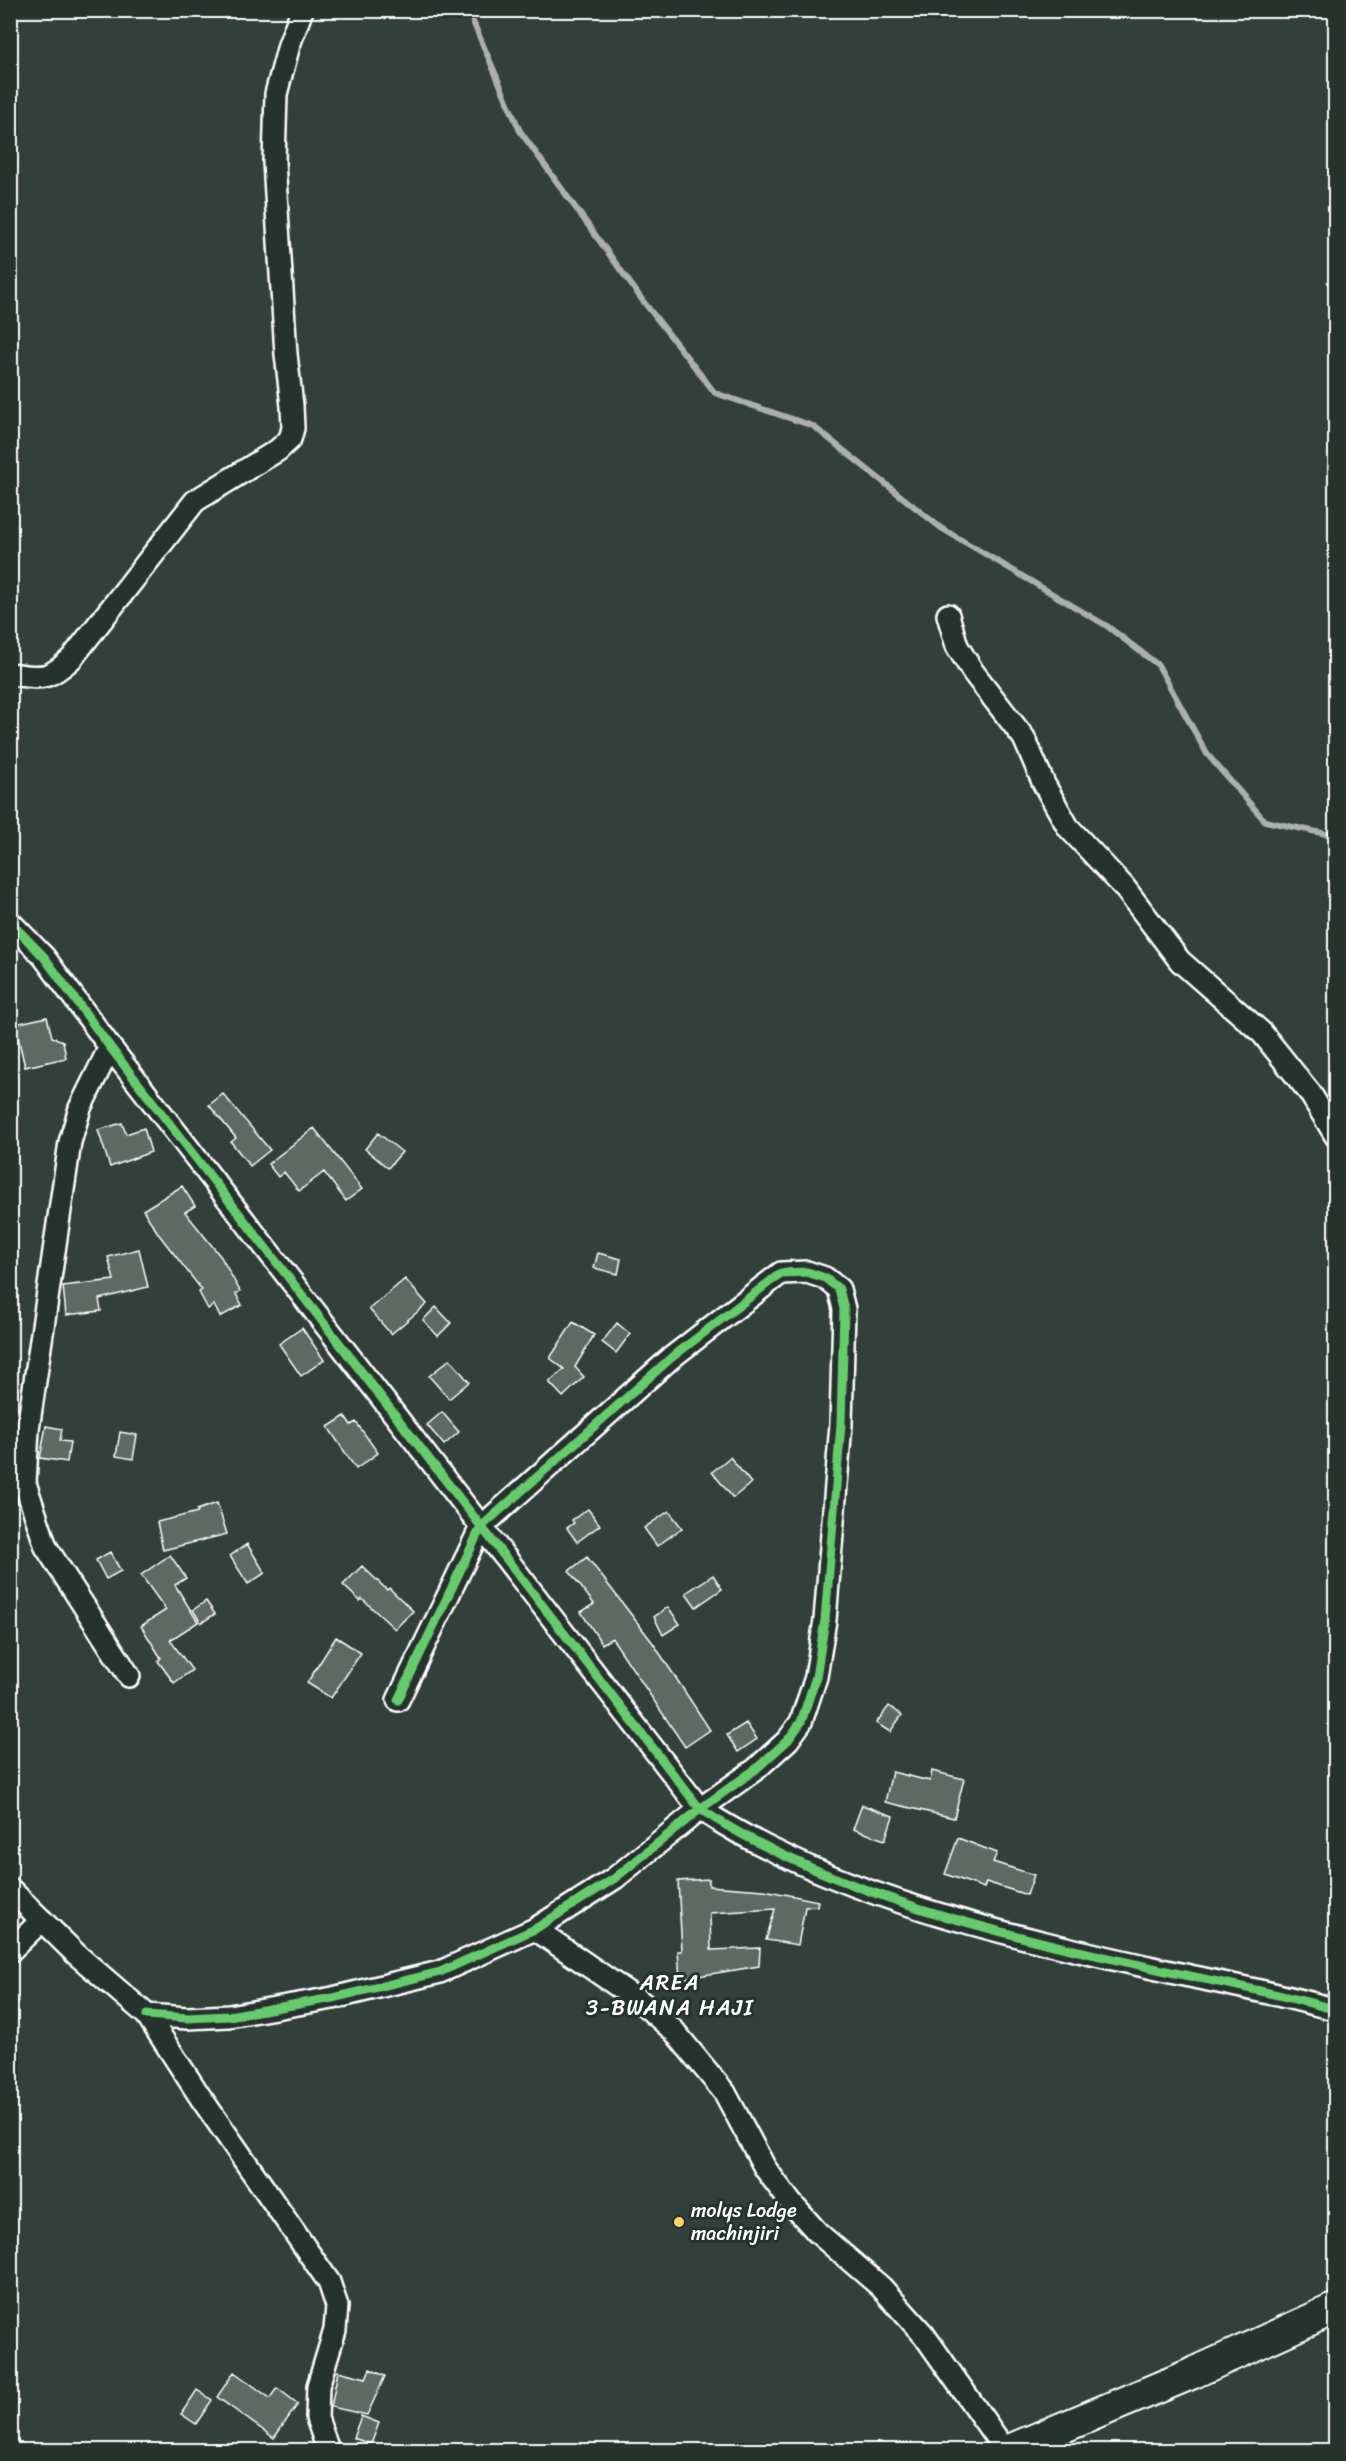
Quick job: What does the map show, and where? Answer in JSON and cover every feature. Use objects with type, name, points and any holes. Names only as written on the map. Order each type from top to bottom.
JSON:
[{"type":"main road","points":[[1007,2451],[1191,2374],[1335,2308]]},
{"type":"street","points":[[10,674],[47,677],[60,669],[72,658],[195,501],[278,450],[290,439],[293,428],[292,406],[286,354],[274,150],[276,93],[289,45],[302,10]]},
{"type":"street","points":[[948,615],[957,646],[973,672],[1024,738],[1044,784],[1068,827],[1124,887],[1180,961],[1262,1033],[1310,1093],[1335,1136]]},
{"type":"street","points":[[10,921],[44,957],[110,1047],[700,1809],[730,1828],[797,1862],[872,1891],[977,1926],[1335,2010]]},
{"type":"street","points":[[110,1047],[80,1108],[70,1142],[28,1429],[25,1483],[46,1547],[129,1676]]},
{"type":"street","points":[[147,2014],[187,2018],[229,2016],[333,1998],[440,1972],[535,1929],[615,1878],[700,1809],[756,1769],[788,1740],[801,1722],[816,1677],[825,1620],[842,1424],[844,1309],[839,1290],[825,1278],[807,1272],[781,1273],[671,1358],[481,1527],[398,1700]]},
{"type":"street","points":[[10,1889],[76,1954],[147,2014],[201,2098],[329,2282],[337,2306],[335,2330],[318,2386],[317,2418],[328,2451]]},
{"type":"street","points":[[10,1951],[42,1920]]},
{"type":"street","points":[[535,1929],[641,2002],[674,2031],[725,2093],[765,2168],[790,2203],[818,2233],[881,2287],[924,2336],[1007,2451]]},
{"type":"building","points":[[47,1017],[52,1037],[63,1041],[66,1058],[25,1067],[15,1024]]},
{"type":"building","points":[[223,1094],[270,1150],[250,1166],[231,1142],[236,1138],[209,1105]]},
{"type":"building","points":[[122,1123],[126,1134],[144,1128],[151,1152],[110,1167],[98,1130]]},
{"type":"building","points":[[314,1128],[362,1189],[346,1201],[324,1172],[299,1191],[284,1172],[278,1177],[268,1164]]},
{"type":"building","points":[[378,1133],[402,1152],[388,1168],[365,1149]]},
{"type":"building","points":[[182,1186],[195,1206],[185,1212],[221,1257],[240,1291],[236,1294],[242,1305],[220,1317],[214,1305],[208,1309],[199,1292],[202,1290],[143,1210]]},
{"type":"building","points":[[139,1249],[148,1287],[99,1299],[101,1311],[66,1315],[63,1286],[114,1280],[108,1257]]},
{"type":"building","points":[[598,1253],[621,1259],[618,1274],[594,1268]]},
{"type":"building","points":[[405,1279],[427,1304],[391,1334],[369,1309]]},
{"type":"building","points":[[436,1307],[451,1323],[438,1336],[423,1320]]},
{"type":"building","points":[[573,1322],[594,1335],[575,1367],[584,1377],[563,1397],[549,1382],[564,1369],[550,1358]]},
{"type":"building","points":[[617,1323],[630,1334],[616,1353],[602,1342]]},
{"type":"building","points":[[302,1328],[324,1360],[301,1376],[279,1344]]},
{"type":"building","points":[[450,1359],[469,1382],[449,1399],[429,1376]]},
{"type":"building","points":[[442,1412],[459,1432],[444,1445],[427,1425]]},
{"type":"building","points":[[345,1416],[351,1425],[356,1422],[378,1453],[356,1469],[328,1427]]},
{"type":"building","points":[[46,1426],[62,1429],[60,1441],[70,1442],[67,1462],[40,1458]]},
{"type":"building","points":[[120,1432],[137,1435],[133,1459],[116,1456]]},
{"type":"building","points":[[730,1457],[751,1483],[733,1498],[712,1472]]},
{"type":"building","points":[[217,1503],[227,1534],[163,1550],[157,1522],[198,1512],[197,1510]]},
{"type":"building","points":[[588,1509],[600,1525],[577,1542],[567,1528],[574,1523],[572,1520]]},
{"type":"building","points":[[669,1511],[682,1528],[657,1546],[644,1528]]},
{"type":"building","points":[[247,1544],[265,1573],[248,1584],[230,1556]]},
{"type":"building","points":[[110,1552],[121,1571],[106,1579],[96,1560]]},
{"type":"building","points":[[170,1555],[186,1578],[175,1585],[198,1622],[170,1640],[192,1670],[174,1683],[158,1661],[161,1658],[141,1626],[166,1610],[141,1575]]},
{"type":"building","points":[[587,1557],[653,1643],[710,1730],[685,1747],[612,1638],[602,1644],[581,1612],[594,1604],[569,1571]]},
{"type":"building","points":[[362,1566],[413,1611],[395,1629],[343,1585]]},
{"type":"building","points":[[713,1575],[722,1589],[696,1607],[686,1593]]},
{"type":"building","points":[[206,1601],[215,1614],[201,1623],[193,1610]]},
{"type":"building","points":[[668,1607],[680,1624],[663,1635],[654,1617]]},
{"type":"building","points":[[336,1637],[361,1653],[331,1698],[307,1683]]},
{"type":"building","points":[[889,1706],[902,1715],[890,1732],[876,1723]]},
{"type":"building","points":[[746,1723],[757,1739],[738,1752],[727,1735]]},
{"type":"building","points":[[932,1771],[964,1779],[954,1818],[885,1802],[892,1772],[930,1781]]},
{"type":"building","points":[[862,1805],[893,1816],[885,1840],[853,1829]]},
{"type":"building","points":[[958,1838],[997,1853],[993,1862],[1034,1875],[1027,1895],[986,1882],[984,1888],[945,1874]]},
{"type":"building","points":[[709,1879],[709,1886],[764,1890],[818,1901],[817,1906],[805,1907],[798,1945],[766,1940],[775,1909],[710,1913],[711,1950],[760,1948],[759,1966],[680,1979],[678,1951],[682,1951],[678,1881]]},
{"type":"building","points":[[370,2369],[385,2376],[367,2415],[331,2407],[338,2371],[366,2378]]},
{"type":"building","points":[[234,2372],[270,2398],[277,2388],[298,2404],[274,2438],[217,2397]]},
{"type":"building","points":[[197,2390],[212,2400],[196,2424],[181,2414]]},
{"type":"building","points":[[361,2416],[379,2423],[371,2444],[353,2438]]},
{"type":"waterway","points":[[468,10],[520,131],[643,301],[715,393],[813,426],[941,528],[1107,626],[1158,665],[1207,754],[1265,821],[1336,836]]},
{"type":"cycle path","points":[[10,922],[44,957],[110,1047],[700,1809],[754,1841],[811,1868],[871,1892],[932,1912],[1057,1946],[1336,2010]]},
{"type":"cycle path","points":[[147,2015],[187,2018],[229,2016],[333,1998],[440,1972],[535,1929],[615,1878],[700,1809],[756,1769],[788,1740],[801,1722],[816,1677],[825,1620],[841,1424],[844,1309],[839,1289],[825,1278],[807,1272],[781,1273],[671,1358],[481,1527],[398,1700]]},
{"type":"place","name":"molys Lodge machinjiri","points":[[679,2222]]},
{"type":"district","name":"AREA 3-BWANA HAJI","points":[[670,1994]]}]
